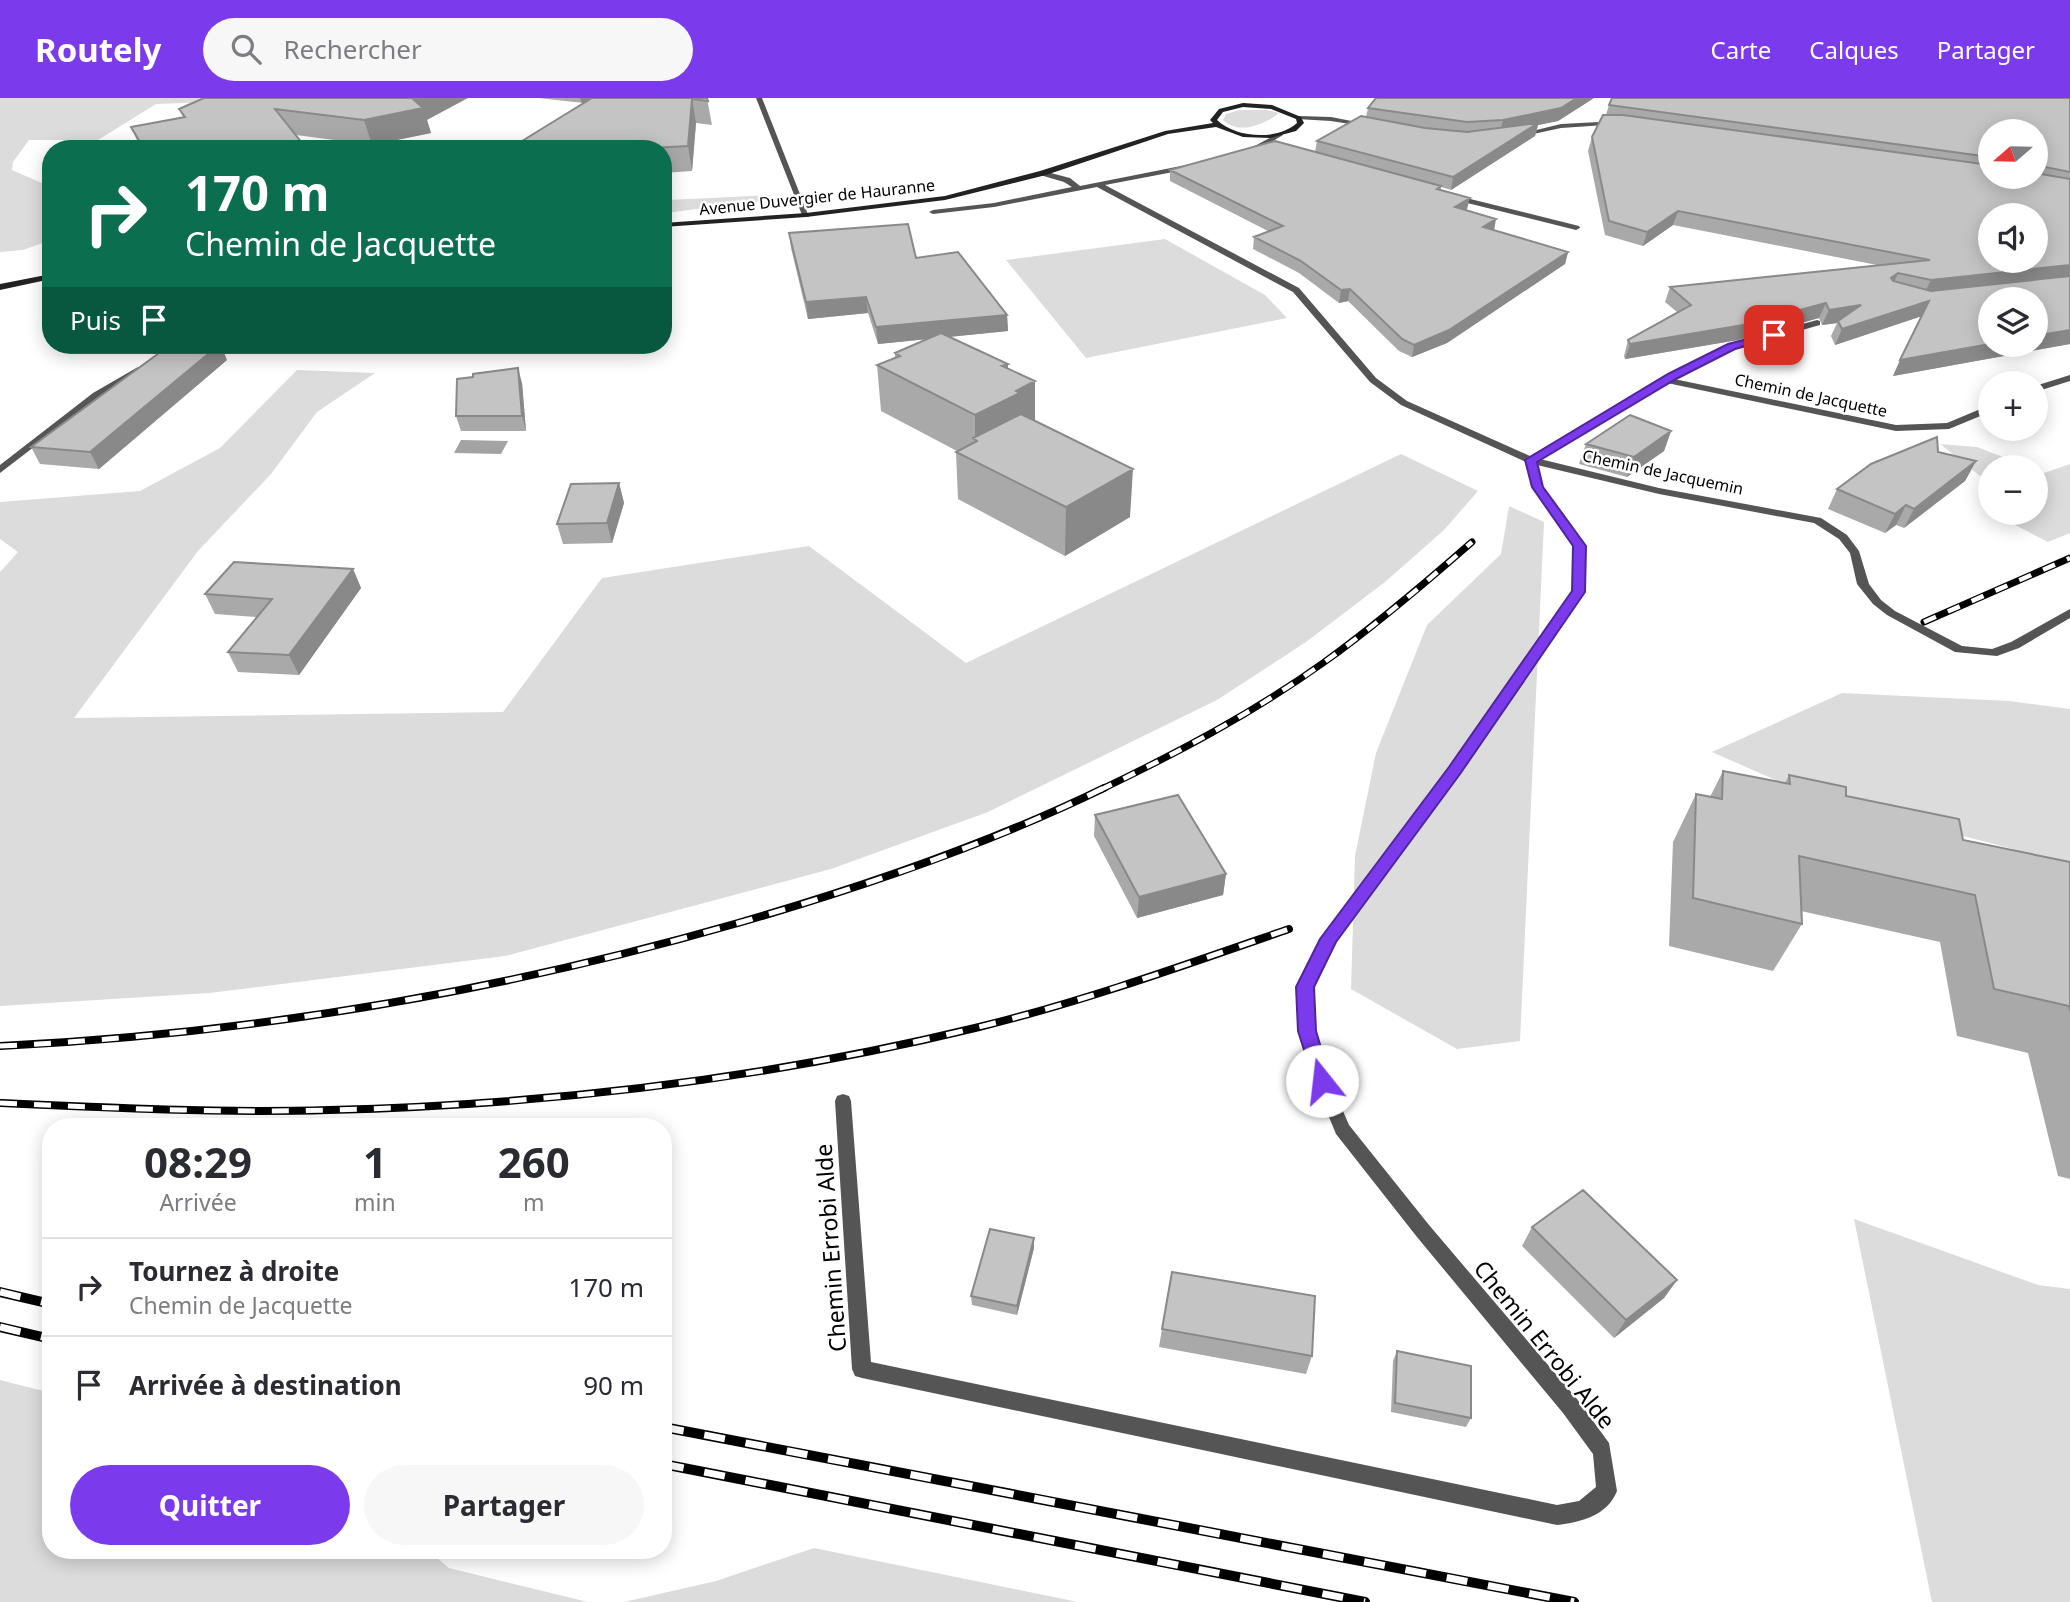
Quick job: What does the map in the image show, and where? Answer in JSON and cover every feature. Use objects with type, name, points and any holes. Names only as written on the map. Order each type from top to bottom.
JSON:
[{"type":"main road","points":[[1272,107],[1279,98]]},
{"type":"main road","points":[[1244,105],[1272,107],[1299,118],[1298,128],[1281,134],[1245,137],[1216,125],[1213,120],[1214,115],[1221,110],[1244,105]]},
{"type":"main road","name":"Avenue Duvergier de Hauranne","points":[[672,224],[806,215],[945,198],[1043,173],[1167,132],[1216,125]]},
{"type":"main road","points":[[0,288],[42,278]]},
{"type":"street","points":[[759,98],[806,215]]},
{"type":"street","points":[[1299,118],[1342,120],[1382,128]]},
{"type":"street","points":[[1511,137],[1570,125],[1630,124]]},
{"type":"street","points":[[1245,137],[1248,142],[1243,153],[1266,144],[1281,134]]},
{"type":"street","points":[[1245,137],[1281,148]]},
{"type":"street","points":[[933,212],[994,205],[1195,165]]},
{"type":"street","points":[[1043,173],[1067,180],[1080,189]]},
{"type":"street","name":"Chemin de Jacquemin","points":[[1099,186],[1296,290],[1373,380],[1388,393],[1531,460],[1659,491],[1816,520],[1843,537],[1855,553],[1863,584],[1877,603],[1959,649],[1993,653],[2015,645],[2070,613]]},
{"type":"street","points":[[1435,191],[1576,228]]},
{"type":"street","name":"Chemin de Jacquette","points":[[1531,460],[1665,380],[1731,346],[1817,323]]},
{"type":"street","points":[[0,470],[96,395],[153,362]]},
{"type":"street","points":[[2048,385],[2070,378]]},
{"type":"street","name":"Chemin de Jacquette","points":[[1665,380],[1896,428],[1949,426],[1978,413]]},
{"type":"street","name":"Chemin Errobi Alde","points":[[843,1101],[862,1369],[1557,1514],[1584,1511],[1606,1492],[1602,1450],[1570,1406],[1423,1231],[1342,1129],[1322,1081],[1307,1031],[1305,987],[1329,939],[1455,770],[1579,592],[1579,546],[1538,487],[1531,460]]},
{"type":"shaded area","points":[[0,98],[216,98],[212,102],[156,104],[98,140],[29,140],[13,162],[12,170],[42,183],[42,243],[23,250],[0,252]]},
{"type":"shaded area","points":[[1240,110],[1279,113],[1266,121],[1243,128],[1223,120],[1226,114]]},
{"type":"shaded area","points":[[772,195],[761,201],[672,212],[672,200]]},
{"type":"shaded area","points":[[1165,239],[1265,295],[1287,318],[1086,358],[1006,260]]},
{"type":"shaded area","points":[[297,370],[375,373],[317,412],[271,474],[198,551],[74,718],[503,712],[602,578],[809,546],[966,663],[1401,454],[1478,491],[1444,530],[1385,582],[1306,642],[1217,700],[988,812],[831,869],[505,956],[209,993],[0,1006],[0,572],[18,552],[0,539],[0,502],[140,491],[220,448]]},
{"type":"shaded area","points":[[461,440],[508,441],[501,454],[454,453]]},
{"type":"shaded area","points":[[1940,444],[1977,447],[1998,455],[1978,455],[1978,474]]},
{"type":"shaded area","points":[[2070,464],[2070,533],[2048,542],[2015,525],[2048,525],[2048,472]]},
{"type":"shaded area","points":[[1509,506],[1544,522],[1520,1041],[1457,1049],[1351,989],[1355,856],[1376,753],[1427,625],[1501,554]]},
{"type":"shaded area","points":[[1842,693],[2009,701],[2070,709],[2070,877],[2013,849],[1814,797],[1712,752]]},
{"type":"shaded area","points":[[1854,1219],[2038,1285],[2070,1289],[2070,1602],[1932,1602]]},
{"type":"shaded area","points":[[0,1380],[42,1391],[42,1559],[438,1559],[449,1568],[588,1602],[0,1602]]},
{"type":"shaded area","points":[[814,1548],[1078,1602],[624,1602],[716,1581]]},
{"type":"building","points":[[204,98],[415,98],[413,99],[423,108],[364,120],[275,109],[300,140],[139,140],[131,127],[185,117],[179,109]]},
{"type":"building","points":[[592,98],[707,98],[708,101],[692,99],[688,146],[672,147],[672,140],[524,140]]},
{"type":"building","points":[[1376,98],[1577,98],[1561,108],[1503,120],[1467,122],[1368,108]]},
{"type":"building","points":[[1612,98],[2070,98],[2070,172],[2048,168],[2048,119],[1978,119],[1978,155],[1609,105]]},
{"type":"building","points":[[1603,115],[1623,115],[1978,163],[1978,189],[2048,189],[2048,175],[2070,179],[2070,265],[2048,267],[2048,203],[1978,203],[1978,273],[1996,273],[1931,280],[1898,273],[1891,278],[1893,281],[1931,291],[2070,276],[2070,330],[2048,334],[2048,287],[1978,287],[1978,346],[1900,360],[1929,301],[1842,329],[1838,321],[1861,305],[1829,310],[1826,303],[1743,325],[1630,344],[1628,340],[1691,305],[1670,287],[1930,260],[1678,211],[1647,232],[1609,221],[1592,137]]},
{"type":"building","points":[[1361,116],[1425,128],[1467,132],[1538,123],[1453,177],[1317,141]]},
{"type":"building","points":[[1275,141],[1441,186],[1437,189],[1470,198],[1455,207],[1496,219],[1483,227],[1568,252],[1449,330],[1414,345],[1402,339],[1350,289],[1341,290],[1301,261],[1254,237],[1283,226],[1170,170]]},
{"type":"building","points":[[908,224],[916,258],[958,252],[1007,315],[876,327],[866,297],[806,302],[789,233]]},
{"type":"building","points":[[941,333],[1008,364],[1002,366],[1035,381],[1016,391],[1020,393],[975,415],[877,365],[900,356],[895,353]]},
{"type":"building","points":[[158,354],[208,354],[90,452],[31,447]]},
{"type":"building","points":[[518,368],[522,416],[456,416],[457,379]]},
{"type":"building","points":[[1021,414],[1133,469],[1066,507],[956,452],[977,441],[973,438]]},
{"type":"building","points":[[1630,415],[1671,431],[1634,457],[1586,444]]},
{"type":"building","points":[[1937,437],[1938,452],[1976,461],[1914,509],[1906,505],[1895,514],[1837,489],[1871,464]]},
{"type":"building","points":[[619,483],[607,523],[557,524],[571,484]]},
{"type":"building","points":[[234,562],[353,569],[289,655],[228,652],[272,599],[205,594]]},
{"type":"building","points":[[1723,771],[1790,784],[1789,775],[1846,787],[1846,796],[1959,819],[1963,840],[2070,862],[2070,1011],[2069,1006],[1994,989],[1975,895],[1799,856],[1802,924],[1693,898],[1696,794],[1722,799]]},
{"type":"building","points":[[1178,795],[1226,874],[1139,897],[1095,815]]},
{"type":"building","points":[[1583,1190],[1677,1280],[1626,1320],[1532,1227]]},
{"type":"building","points":[[990,1229],[1034,1238],[1017,1306],[971,1296]]},
{"type":"building","points":[[1172,1272],[1315,1296],[1312,1356],[1162,1329]]},
{"type":"building","points":[[1397,1351],[1471,1366],[1471,1418],[1395,1403]]},
{"type":"railway","points":[[1100,790],[1157,762],[1269,699],[1380,620],[1472,542]]},
{"type":"railway","points":[[1924,622],[2070,558]]},
{"type":"railway","points":[[0,1046],[94,1040],[280,1020],[373,1006],[556,970],[647,948],[831,895],[970,846],[1104,788]]},
{"type":"railway","points":[[0,1103],[206,1110],[329,1110],[492,1102],[654,1086],[816,1062],[975,1028],[1094,995],[1289,929]]},
{"type":"railway","points":[[0,1292],[42,1302]]},
{"type":"railway","points":[[0,1327],[42,1337]]},
{"type":"railway","points":[[672,1429],[1574,1602]]},
{"type":"railway","points":[[672,1466],[1365,1602]]},
{"type":"route","points":[[1322,1081],[1307,1031],[1305,987],[1329,939],[1455,770],[1579,592],[1579,546],[1538,487],[1531,460],[1672,376],[1731,346],[1774,335]]}]
